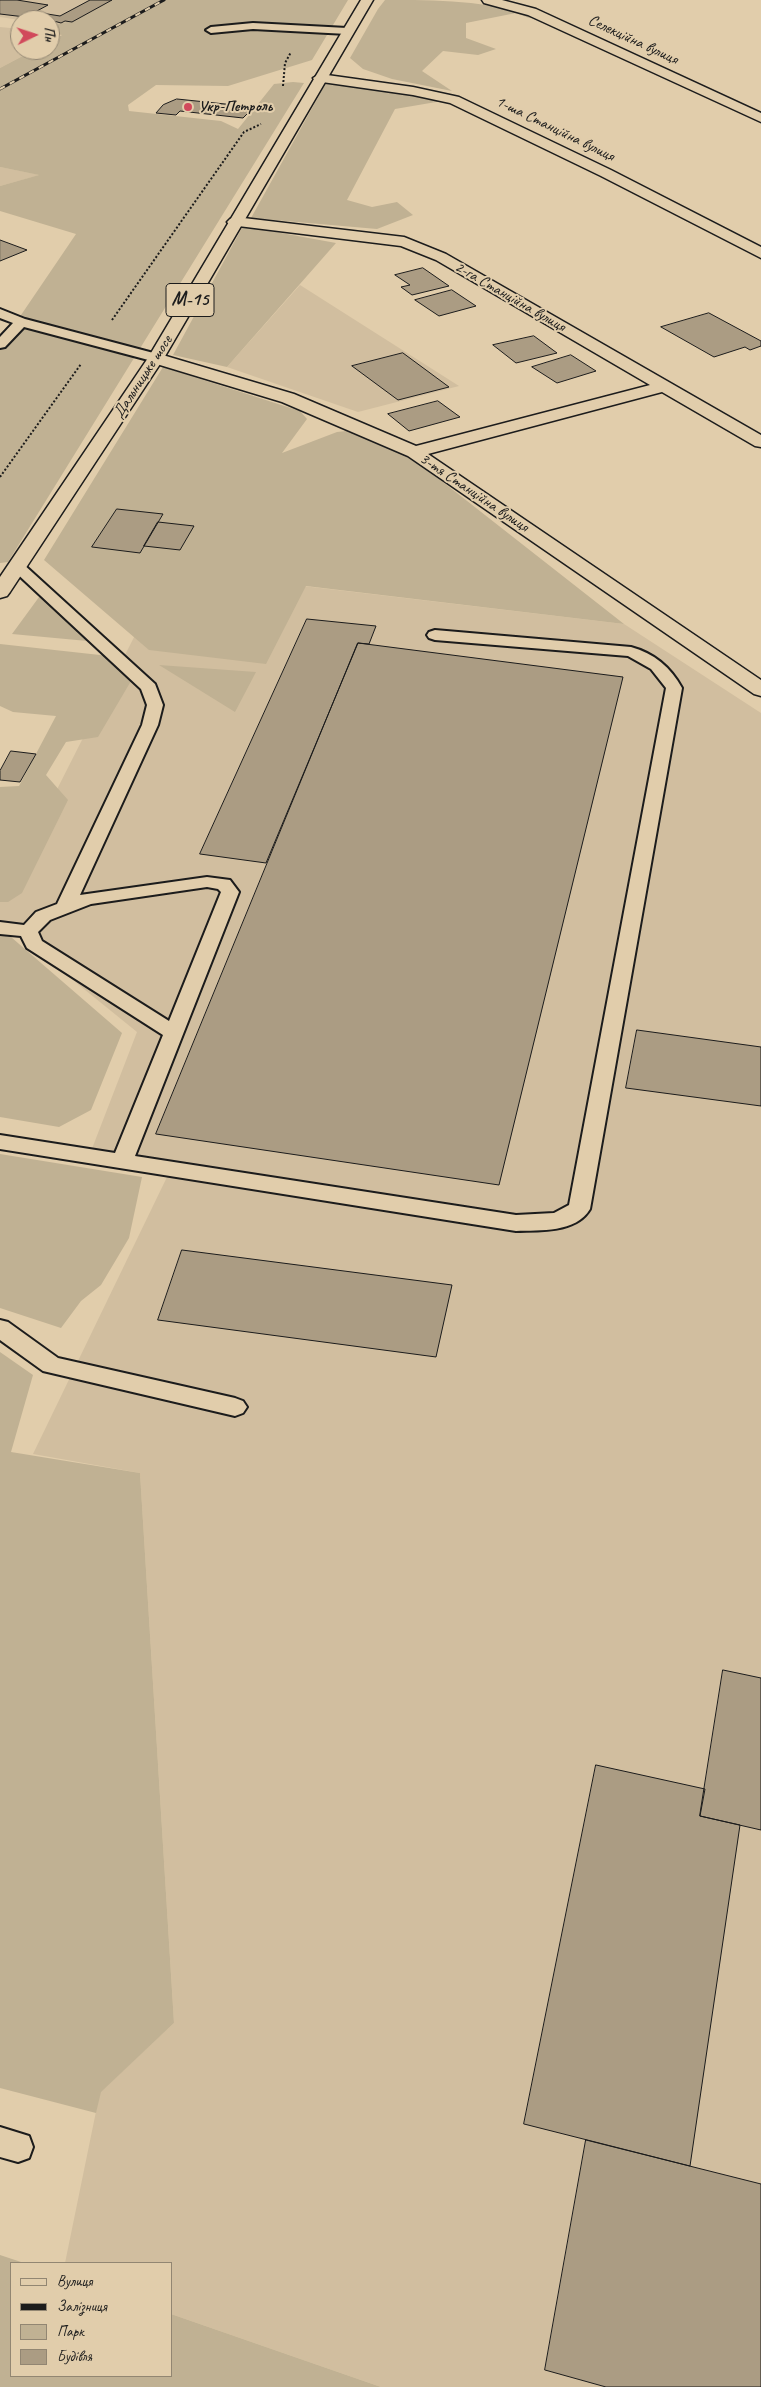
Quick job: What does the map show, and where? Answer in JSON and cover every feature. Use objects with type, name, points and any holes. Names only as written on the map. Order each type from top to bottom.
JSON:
[{"type":"street","name":"Дальницьке шосе","points":[[0,592],[156,358],[367,0]]},
{"type":"street","name":"Селекційна вулиця","points":[[488,0],[532,12],[761,118]]},
{"type":"street","name":"1-ша Станційна вулиця","points":[[320,78],[413,91],[454,100],[606,173],[761,253]]},
{"type":"street","name":"2-га Станційна вулиця","points":[[235,222],[404,242],[441,257],[761,442]]},
{"type":"street","name":"3-тя Станційна вулиця","points":[[156,358],[288,398],[414,452],[761,690]]},
{"type":"street","points":[[414,452],[665,386]]},
{"type":"lane","points":[[211,30],[252,26],[347,31]]},
{"type":"lane","points":[[0,313],[21,322],[156,358]]},
{"type":"lane","points":[[0,344],[21,322]]},
{"type":"lane","points":[[17,566],[149,687],[155,705],[150,725],[65,908]]},
{"type":"lane","points":[[0,1142],[516,1223],[558,1221],[579,1208],[674,688],[669,678],[652,661],[631,652],[435,635]]},
{"type":"lane","points":[[28,931],[43,916],[87,899],[207,882],[224,884],[230,892],[123,1160]]},
{"type":"lane","points":[[0,928],[28,931]]},
{"type":"lane","points":[[28,931],[34,944],[174,1033]]},
{"type":"lane","points":[[0,1328],[51,1365],[235,1407]]},
{"type":"path","points":[[283,87],[285,63],[306,29]]},
{"type":"path","points":[[0,477],[244,132],[261,125],[265,118]]},
{"type":"shaded area","points":[[0,0],[112,0],[72,22],[65,21],[60,24],[60,10],[10,10],[10,18],[0,17]]},
{"type":"shaded area","points":[[0,27],[10,28],[10,60],[15,60],[0,68]]},
{"type":"shaded area","points":[[0,167],[40,175],[0,186]]},
{"type":"shaded area","points":[[300,285],[459,386],[358,412],[227,367]]},
{"type":"shaded area","points":[[168,570],[624,624],[761,713],[761,2387],[381,2387],[172,2314],[172,2262],[65,2262],[100,2092],[174,2023],[140,1473],[33,1454],[167,1177],[88,1159],[137,1032],[0,921],[0,902]]},
{"type":"green space","points":[[112,0],[348,0],[312,60],[228,86],[156,85],[128,105],[129,111],[221,121],[238,129],[274,84],[304,83],[8,562],[0,563],[0,346],[76,234],[0,211],[0,186],[39,175],[0,167],[0,68],[15,60],[60,60],[60,36],[62,35],[60,35],[60,24],[72,22]]},
{"type":"green space","points":[[385,0],[480,4],[517,11],[536,17],[529,18],[516,13],[466,23],[466,38],[496,49],[478,55],[443,51],[422,71],[452,91],[392,79],[363,69],[350,58]]},
{"type":"green space","points":[[326,83],[414,93],[442,101],[395,109],[347,200],[372,207],[397,202],[413,215],[377,229],[251,218]]},
{"type":"green space","points":[[243,226],[336,243],[227,367],[173,355]]},
{"type":"green space","points":[[163,367],[300,411],[307,419],[282,453],[337,432],[374,428],[624,624],[306,586],[266,664],[149,650],[44,560]]},
{"type":"green space","points":[[42,593],[98,642],[12,634]]},
{"type":"green space","points":[[0,644],[109,656],[131,681],[98,737],[66,742],[46,775],[68,800],[22,893],[8,902],[0,902],[0,787],[19,786],[56,716],[13,712],[0,706]]},
{"type":"green space","points":[[159,665],[256,672],[235,712]]},
{"type":"green space","points":[[0,935],[11,937],[122,1033],[91,1110],[59,1127],[0,1117]]},
{"type":"green space","points":[[0,1154],[142,1177],[129,1238],[101,1285],[81,1301],[61,1328],[0,1308]]},
{"type":"green space","points":[[0,1352],[33,1375],[11,1452],[140,1473],[174,2023],[101,2092],[96,2113],[0,2088]]},
{"type":"green space","points":[[0,2255],[21,2262],[10,2262],[10,2377],[172,2377],[172,2314],[381,2387],[0,2387]]},
{"type":"building","points":[[0,0],[17,0],[48,5],[39,10],[10,10],[10,15],[0,14]]},
{"type":"building","points":[[90,0],[112,0],[72,22],[65,21],[61,23],[60,16]]},
{"type":"building","points":[[177,99],[254,107],[243,118],[180,111],[176,115],[156,113],[163,105]]},
{"type":"building","points":[[0,240],[27,250],[0,261]]},
{"type":"building","points":[[423,268],[449,286],[412,295],[401,287],[410,285],[395,275]]},
{"type":"building","points":[[452,290],[476,306],[439,316],[415,300]]},
{"type":"building","points":[[709,313],[761,341],[761,346],[750,350],[745,347],[714,357],[661,327]]},
{"type":"building","points":[[534,336],[557,353],[516,363],[493,345]]},
{"type":"building","points":[[403,353],[449,387],[398,400],[352,366]]},
{"type":"building","points":[[571,355],[596,371],[557,383],[532,367]]},
{"type":"building","points":[[438,401],[460,417],[409,431],[388,414]]},
{"type":"building","points":[[117,509],[163,514],[140,553],[92,547]]},
{"type":"building","points":[[158,522],[194,526],[180,550],[144,546]]},
{"type":"building","points":[[307,619],[376,626],[369,644],[358,643],[266,863],[200,854]]},
{"type":"building","points":[[358,643],[623,677],[499,1185],[156,1134]]},
{"type":"building","points":[[11,751],[36,754],[20,782],[0,780],[0,771]]},
{"type":"building","points":[[637,1030],[761,1047],[761,1106],[626,1088]]},
{"type":"building","points":[[182,1250],[452,1285],[436,1357],[158,1320]]},
{"type":"building","points":[[723,1670],[761,1678],[761,1830],[700,1816]]},
{"type":"building","points":[[596,1765],[705,1789],[700,1816],[740,1825],[690,2166],[524,2124]]},
{"type":"building","points":[[586,2140],[761,2184],[761,2387],[606,2387],[545,2370]]},
{"type":"railway","points":[[0,89],[164,0]]},
{"type":"place","name":"Укр-Петроль","points":[[188,107]]}]
